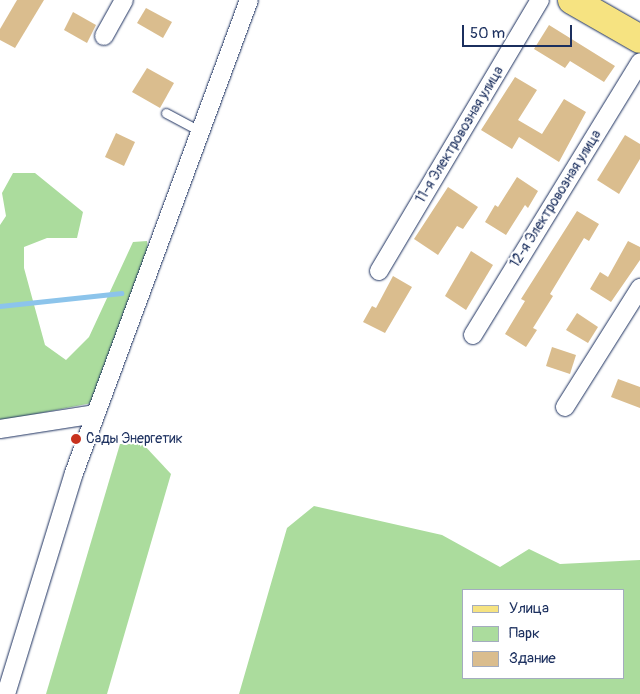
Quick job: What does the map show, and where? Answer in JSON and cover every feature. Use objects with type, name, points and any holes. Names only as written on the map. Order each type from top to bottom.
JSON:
[{"type":"main road","points":[[572,0],[640,39]]},
{"type":"street","points":[[104,36],[124,0]]},
{"type":"street","points":[[6,694],[52,538],[96,414],[202,133],[249,0]]},
{"type":"street","name":"11-я Электровозная улица","points":[[379,271],[540,0]]},
{"type":"street","name":"12-я Электровозная улица","points":[[473,335],[640,62]]},
{"type":"street","points":[[565,407],[640,288]]},
{"type":"street","points":[[0,429],[96,414]]},
{"type":"lane","points":[[166,114],[202,133]]},
{"type":"green space","points":[[13,173],[35,173],[83,212],[77,238],[47,238],[24,247],[24,268],[45,345],[66,360],[89,337],[133,242],[147,241],[149,258],[92,403],[0,421],[0,225],[6,216],[2,193]]},
{"type":"green space","points":[[120,444],[143,444],[171,474],[107,694],[46,694]]},
{"type":"green space","points":[[314,506],[442,535],[500,567],[529,549],[560,564],[640,560],[640,694],[239,694],[287,528]]},
{"type":"building","points":[[17,0],[44,0],[15,48],[0,40],[0,29]]},
{"type":"building","points":[[146,8],[172,22],[163,38],[137,23]]},
{"type":"building","points":[[73,12],[96,25],[87,43],[64,30]]},
{"type":"building","points":[[549,25],[615,66],[604,82],[570,61],[565,68],[534,49]]},
{"type":"building","points":[[147,68],[174,83],[160,108],[132,92]]},
{"type":"building","points":[[515,77],[537,90],[518,120],[542,134],[564,99],[586,112],[559,162],[519,137],[512,149],[481,130]]},
{"type":"building","points":[[116,133],[135,142],[124,166],[105,157]]},
{"type":"building","points":[[625,135],[640,144],[640,159],[619,194],[597,180]]},
{"type":"building","points":[[517,177],[538,191],[528,208],[525,205],[506,235],[485,222],[495,205],[498,207]]},
{"type":"building","points":[[448,187],[478,207],[463,229],[457,226],[438,255],[414,239]]},
{"type":"building","points":[[577,211],[599,224],[589,241],[584,238],[550,294],[553,296],[533,328],[537,330],[526,347],[505,334],[525,301],[521,299]]},
{"type":"building","points":[[628,241],[640,247],[640,260],[611,302],[590,289],[600,272],[608,277]]},
{"type":"building","points":[[471,251],[493,265],[466,310],[445,296]]},
{"type":"building","points":[[393,276],[412,287],[385,333],[363,322],[372,306],[376,308]]},
{"type":"building","points":[[577,313],[598,327],[588,343],[566,330]]},
{"type":"building","points":[[552,347],[576,355],[570,374],[546,366]]},
{"type":"building","points":[[618,379],[640,387],[640,408],[611,397]]},
{"type":"waterway","points":[[0,306],[121,293]]},
{"type":"place","name":"Сады Энергетик","points":[[76,439]]}]
